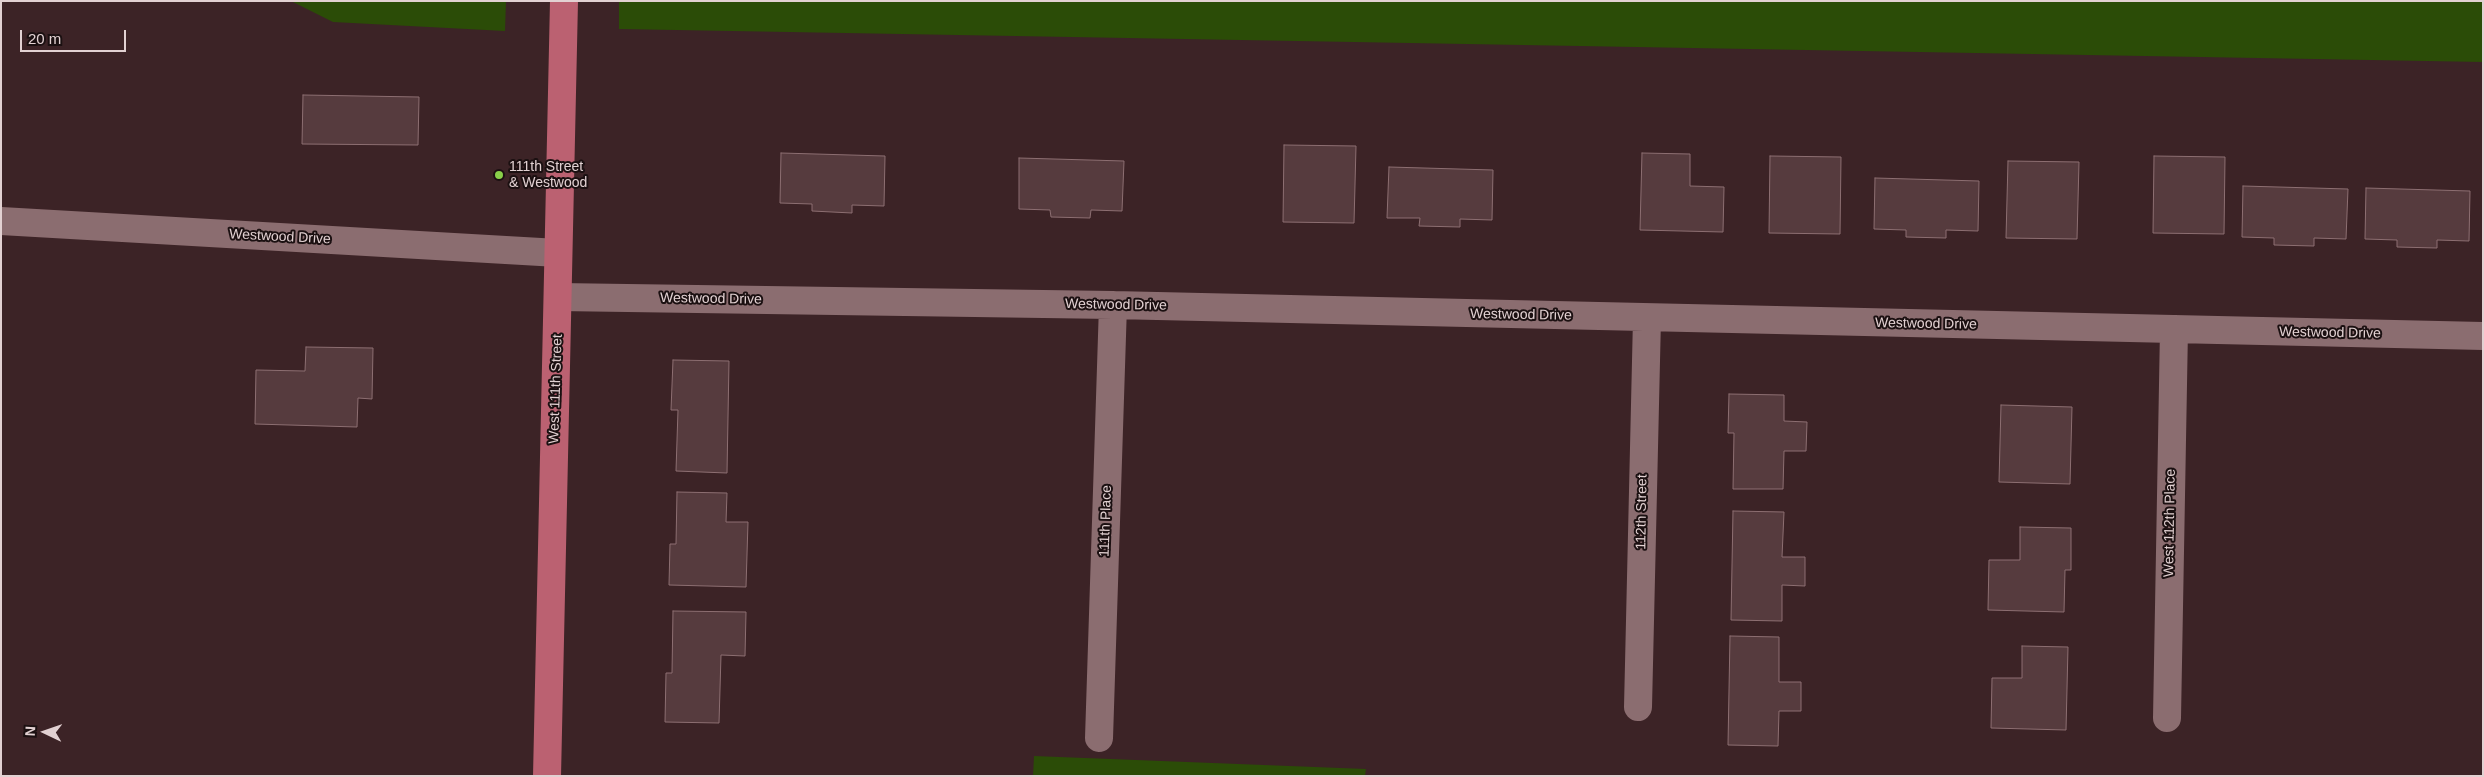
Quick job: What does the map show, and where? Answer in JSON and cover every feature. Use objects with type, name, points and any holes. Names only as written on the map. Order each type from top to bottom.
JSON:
[{"type":"main road","name":"West 111th Street","points":[[547,776],[564,1]]},
{"type":"street","name":"Westwood Drive","points":[[1,221],[558,254]]},
{"type":"street","name":"Westwood Drive","points":[[558,297],[1113,305],[2483,336]]},
{"type":"street","name":"111th Place","points":[[1099,738],[1113,305]]},
{"type":"street","name":"112th Street","points":[[1638,707],[1647,318]]},
{"type":"street","name":"West 112th Place","points":[[2167,718],[2174,329]]},
{"type":"green space","points":[[291,1],[506,1],[505,31],[333,22]]},
{"type":"green space","points":[[619,1],[2483,1],[2483,62],[619,29]]},
{"type":"green space","points":[[1034,756],[1366,769],[1365,776],[1033,776]]},
{"type":"building","points":[[303,95],[419,97],[418,145],[302,144]]},
{"type":"building","points":[[1284,145],[1356,146],[1354,223],[1283,222]]},
{"type":"building","points":[[781,153],[885,156],[884,206],[852,205],[852,213],[812,211],[812,204],[780,203]]},
{"type":"building","points":[[1642,153],[1690,154],[1690,186],[1724,187],[1723,232],[1640,230]]},
{"type":"building","points":[[1770,156],[1841,157],[1840,234],[1769,233]]},
{"type":"building","points":[[2154,156],[2225,157],[2224,234],[2153,233]]},
{"type":"building","points":[[1019,158],[1124,161],[1122,211],[1091,210],[1090,218],[1051,217],[1050,210],[1019,209]]},
{"type":"building","points":[[2008,161],[2079,162],[2077,239],[2006,238]]},
{"type":"building","points":[[1389,167],[1493,170],[1492,220],[1460,219],[1460,227],[1419,226],[1420,218],[1387,218]]},
{"type":"building","points":[[1875,178],[1979,181],[1978,231],[1946,230],[1946,238],[1906,237],[1906,230],[1874,229]]},
{"type":"building","points":[[2243,186],[2348,189],[2346,239],[2314,238],[2314,246],[2274,245],[2274,238],[2242,237]]},
{"type":"building","points":[[2366,188],[2470,191],[2469,241],[2437,240],[2437,248],[2397,247],[2397,240],[2365,239]]},
{"type":"building","points":[[306,347],[373,348],[372,399],[358,398],[357,427],[255,424],[256,370],[305,371]]},
{"type":"building","points":[[673,360],[729,361],[727,473],[676,471],[678,410],[671,410]]},
{"type":"building","points":[[1729,394],[1784,395],[1784,421],[1807,422],[1806,451],[1784,451],[1783,489],[1733,489],[1734,433],[1728,433]]},
{"type":"building","points":[[2001,405],[2072,407],[2070,484],[1999,482]]},
{"type":"building","points":[[677,492],[727,493],[726,522],[748,522],[746,587],[669,585],[670,544],[676,544]]},
{"type":"building","points":[[1733,511],[1784,512],[1782,557],[1805,557],[1805,586],[1782,585],[1782,621],[1731,620]]},
{"type":"building","points":[[2020,527],[2071,528],[2071,570],[2065,570],[2064,612],[1988,610],[1989,560],[2020,560]]},
{"type":"building","points":[[673,611],[746,612],[745,656],[721,655],[719,723],[665,722],[666,673],[672,673]]},
{"type":"building","points":[[1730,636],[1779,637],[1779,682],[1801,682],[1801,711],[1779,711],[1778,746],[1728,745]]},
{"type":"building","points":[[2022,646],[2068,647],[2066,730],[1991,728],[1992,678],[2022,678]]},
{"type":"place","name":"111th Street & Westwood","points":[[499,175]]}]
